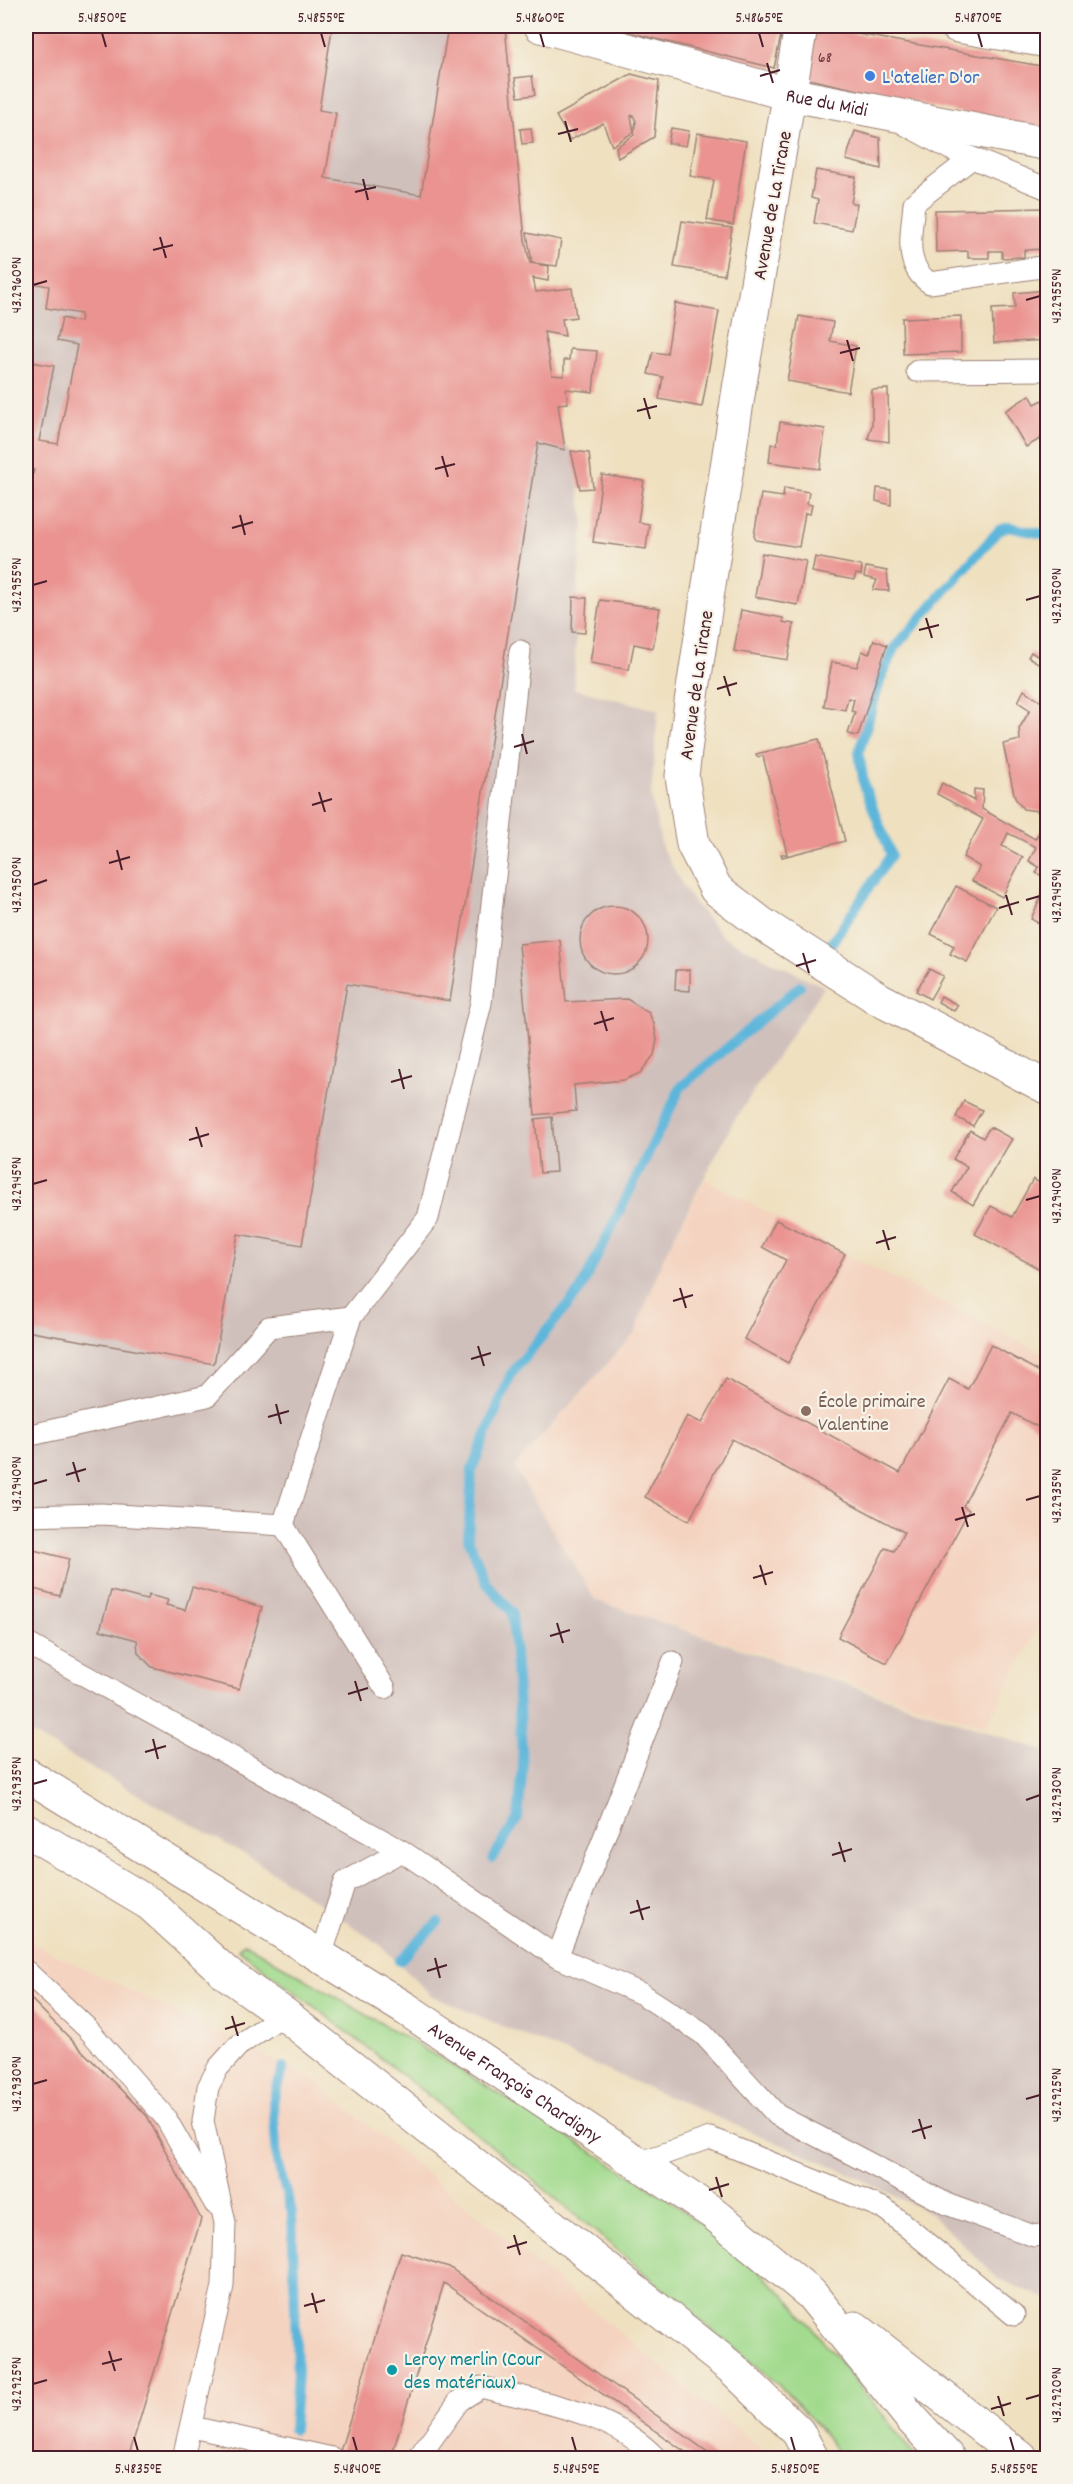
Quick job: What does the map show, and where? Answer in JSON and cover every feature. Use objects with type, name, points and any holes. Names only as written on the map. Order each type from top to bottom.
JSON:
[{"type":"main road","name":"Rue du Midi","points":[[541,26],[788,94],[1047,144]]},
{"type":"main road","name":"Avenue de La Tirane","points":[[801,26],[739,389],[682,776],[693,844],[716,889],[762,924],[879,999],[1047,1088]]},
{"type":"main road","points":[[957,26],[1047,40]]},
{"type":"main road","name":"Avenue François Chardigny","points":[[26,1774],[406,2009],[713,2213],[811,2294],[911,2418],[948,2458]]},
{"type":"main road","points":[[26,1830],[150,1904],[227,1974]]},
{"type":"main road","points":[[26,1854],[227,1974],[284,2014],[732,2368],[798,2432],[812,2458]]},
{"type":"main road","points":[[811,2294],[1021,2458]]},
{"type":"lane","points":[[880,112],[972,158],[1047,189]]},
{"type":"lane","points":[[972,158],[914,203],[910,261],[919,276],[930,283],[1047,266]]},
{"type":"lane","points":[[917,371],[1047,370]]},
{"type":"lane","points":[[283,1525],[351,1317],[428,1218],[481,1003],[520,651]]},
{"type":"lane","points":[[26,1436],[207,1396],[269,1327],[351,1317]]},
{"type":"lane","points":[[26,1516],[101,1514],[283,1525]]},
{"type":"lane","points":[[283,1525],[385,1688]]},
{"type":"lane","points":[[26,1643],[402,1851],[557,1957],[642,1994],[703,2034],[777,2115],[949,2205],[1034,2236],[1047,2234]]},
{"type":"lane","points":[[557,1957],[672,1662]]},
{"type":"lane","points":[[321,1956],[345,1882],[402,1851]]},
{"type":"lane","points":[[26,1971],[88,2029],[165,2116],[225,2223]]},
{"type":"lane","points":[[183,2458],[223,2286],[225,2223],[203,2121],[208,2087],[218,2068],[238,2046],[284,2014]]},
{"type":"lane","points":[[638,2163],[710,2138],[720,2142],[885,2209],[1014,2315]]},
{"type":"lane","points":[[418,2458],[459,2401],[481,2387],[583,2414],[643,2444],[656,2458]]},
{"type":"lane","points":[[192,2427],[332,2458]]},
{"type":"shaded area","points":[[26,26],[505,26],[522,238],[565,444],[572,451],[584,520],[578,580],[574,689],[658,710],[651,796],[662,848],[688,895],[723,937],[824,987],[733,1122],[664,1256],[635,1333],[514,1467],[595,1600],[1047,1752],[1047,2299],[999,2279],[931,2214],[853,2175],[432,1996],[379,1944],[253,1859],[26,1731]]},
{"type":"shaded area","name":"École primaire Valentine","points":[[705,1179],[845,1254],[1047,1355],[1047,1612],[985,1727],[595,1600],[514,1467],[635,1333],[664,1256]]},
{"type":"shaded area","points":[[26,1940],[312,2079],[772,2458],[26,2458]]},
{"type":"green space","points":[[244,1943],[467,2074],[664,2196],[745,2258],[795,2306],[917,2458],[841,2458],[805,2411],[764,2372],[460,2120],[238,1949]]},
{"type":"building","points":[[26,26],[313,26],[332,29],[319,110],[336,113],[325,178],[421,195],[448,26],[505,26],[525,240],[530,263],[549,266],[548,281],[533,278],[536,292],[572,288],[576,317],[562,319],[565,336],[544,332],[552,375],[564,376],[564,360],[569,360],[570,349],[597,351],[593,392],[566,389],[568,403],[558,404],[565,450],[538,443],[450,1001],[347,984],[302,1245],[238,1234],[214,1364],[26,1331],[26,473],[33,474],[34,470],[26,469],[26,361],[54,366],[39,441],[58,444],[77,345],[57,341],[62,318],[80,322],[81,314],[46,308],[49,286],[26,282]]},
{"type":"building","points":[[603,26],[783,26],[774,68]]},
{"type":"building","points":[[811,26],[1047,67],[1047,132],[804,78]]},
{"type":"building","points":[[631,74],[659,81],[654,137],[618,158],[616,147],[634,135],[636,121],[633,115],[631,116],[634,132],[612,146],[603,123],[570,140],[556,116]]},
{"type":"building","points":[[532,76],[535,95],[518,97],[515,78]]},
{"type":"building","points":[[531,128],[533,143],[522,144],[520,129]]},
{"type":"building","points":[[671,128],[689,131],[686,146],[668,143]]},
{"type":"building","points":[[855,131],[880,138],[881,169],[846,160]]},
{"type":"building","points":[[697,133],[746,141],[733,225],[707,220],[714,180],[690,176]]},
{"type":"building","points":[[816,170],[856,177],[851,203],[857,204],[852,230],[814,223],[818,200],[811,198]]},
{"type":"building","points":[[1047,208],[1047,249],[1024,250],[1024,257],[1002,258],[1002,251],[989,251],[989,258],[968,258],[968,251],[936,252],[935,210]]},
{"type":"building","points":[[682,221],[732,228],[724,275],[674,267]]},
{"type":"building","points":[[527,233],[561,240],[557,266],[532,263]]},
{"type":"building","points":[[1047,290],[1047,340],[994,343],[992,309],[1015,308],[1014,293]]},
{"type":"building","points":[[675,303],[719,311],[702,407],[659,399],[663,377],[648,374],[653,352],[667,354]]},
{"type":"building","points":[[799,316],[833,322],[830,341],[856,346],[848,392],[787,381]]},
{"type":"building","points":[[961,316],[961,352],[903,354],[902,318]]},
{"type":"building","points":[[888,389],[889,442],[868,439],[872,425],[872,390]]},
{"type":"building","points":[[1030,395],[1035,404],[1047,398],[1047,435],[1026,447],[1005,411]]},
{"type":"building","points":[[780,422],[825,429],[820,469],[769,462],[771,444],[777,445]]},
{"type":"building","points":[[571,451],[589,453],[593,488],[580,489]]},
{"type":"building","points":[[602,475],[644,481],[638,522],[649,524],[646,549],[593,542]]},
{"type":"building","points":[[784,488],[809,492],[807,504],[812,505],[810,514],[805,513],[799,547],[756,540],[754,536],[761,494],[783,497]]},
{"type":"building","points":[[877,488],[891,490],[891,505],[876,501]]},
{"type":"building","points":[[762,553],[806,561],[798,605],[755,597]]},
{"type":"building","points":[[815,557],[862,566],[861,575],[856,574],[854,580],[812,572]]},
{"type":"building","points":[[866,567],[887,571],[889,591],[873,590],[877,580],[864,577]]},
{"type":"building","points":[[573,597],[587,598],[585,633],[572,632]]},
{"type":"building","points":[[600,600],[660,608],[653,648],[634,644],[629,670],[590,663]]},
{"type":"building","points":[[741,610],[783,618],[783,622],[794,624],[788,660],[734,651]]},
{"type":"building","points":[[874,640],[887,645],[858,736],[848,734],[855,712],[851,711],[854,699],[848,698],[845,710],[824,706],[832,662],[857,667],[862,651],[869,654]]},
{"type":"building","points":[[1031,652],[1045,661],[1043,666],[1028,657]]},
{"type":"building","points":[[1047,688],[1047,816],[1038,811],[1023,809],[1015,798],[1003,744],[1020,740],[1019,729],[1030,710],[1018,702],[1024,690],[1040,701]]},
{"type":"building","points":[[819,739],[845,841],[782,857],[781,854],[787,854],[763,756],[757,757],[756,754]]},
{"type":"building","points":[[942,783],[974,801],[974,789],[983,790],[982,809],[1035,839],[1044,825],[1047,826],[1046,878],[1036,873],[1039,867],[1029,861],[1036,847],[1008,833],[1002,846],[1023,857],[1002,897],[972,881],[980,867],[963,857],[983,819],[937,794]]},
{"type":"building","points":[[1047,884],[1047,928],[1031,919]]},
{"type":"building","points":[[956,886],[996,907],[967,962],[950,954],[954,946],[931,934]]},
{"type":"building","points":[[614,906],[627,909],[638,916],[645,927],[648,940],[645,953],[638,964],[627,971],[614,974],[601,971],[590,964],[583,953],[580,940],[583,927],[590,916],[601,909]]},
{"type":"building","points":[[560,940],[566,1002],[627,999],[649,1013],[657,1040],[654,1055],[640,1073],[624,1080],[574,1085],[576,1111],[535,1115],[519,944]]},
{"type":"building","points":[[929,969],[943,976],[930,999],[916,991]]},
{"type":"building","points":[[676,970],[690,970],[690,991],[675,990]]},
{"type":"building","points":[[941,996],[958,1005],[954,1011],[938,1002]]},
{"type":"building","points":[[964,1101],[982,1110],[973,1126],[956,1117]]},
{"type":"building","points":[[552,1117],[556,1172],[540,1173],[535,1119]]},
{"type":"building","points":[[990,1127],[1012,1139],[973,1205],[952,1192],[967,1167],[953,1159],[970,1130],[983,1138]]},
{"type":"building","points":[[1033,1179],[1047,1187],[1047,1273],[975,1234],[991,1206],[1012,1217]]},
{"type":"building","points":[[776,1220],[845,1254],[788,1363],[744,1339],[786,1260],[762,1247]]},
{"type":"building","points":[[991,1345],[1047,1376],[1047,1432],[1012,1413],[963,1506],[969,1510],[887,1663],[838,1637],[885,1548],[894,1551],[904,1532],[732,1439],[689,1521],[645,1497],[687,1416],[702,1423],[726,1379],[900,1473],[949,1379],[968,1389]]},
{"type":"building","points":[[26,1548],[69,1559],[60,1596],[26,1587]]},
{"type":"building","points":[[192,1587],[262,1607],[239,1689],[152,1667],[138,1653],[137,1640],[100,1630],[111,1591],[146,1600],[149,1595],[168,1600],[166,1605],[185,1610]]},
{"type":"building","points":[[26,1994],[147,2116],[201,2219],[128,2458],[26,2458]]},
{"type":"building","name":"Leroy merlin (Cour des matériaux)","points":[[401,2252],[449,2267],[716,2458],[694,2458],[444,2283],[391,2458],[338,2458]]},
{"type":"waterway","points":[[831,944],[891,855],[864,785],[859,752],[880,681],[894,648],[999,530],[1008,527],[1048,535]]},
{"type":"waterway","points":[[493,1858],[518,1818],[523,1765],[512,1612],[486,1583],[468,1538],[472,1469],[511,1374],[581,1289],[681,1087],[800,986]]},
{"type":"waterway","points":[[399,1961],[438,1922]]},
{"type":"waterway","points":[[283,2067],[273,2102],[277,2162],[292,2212],[297,2373],[293,2429]]},
{"type":"place","name":"L'atelier D'or","points":[[870,76]]},
{"type":"place","name":"École primaire Valentine","points":[[806,1411]]},
{"type":"place","name":"Leroy merlin (Cour des matériaux)","points":[[392,2370]]}]
